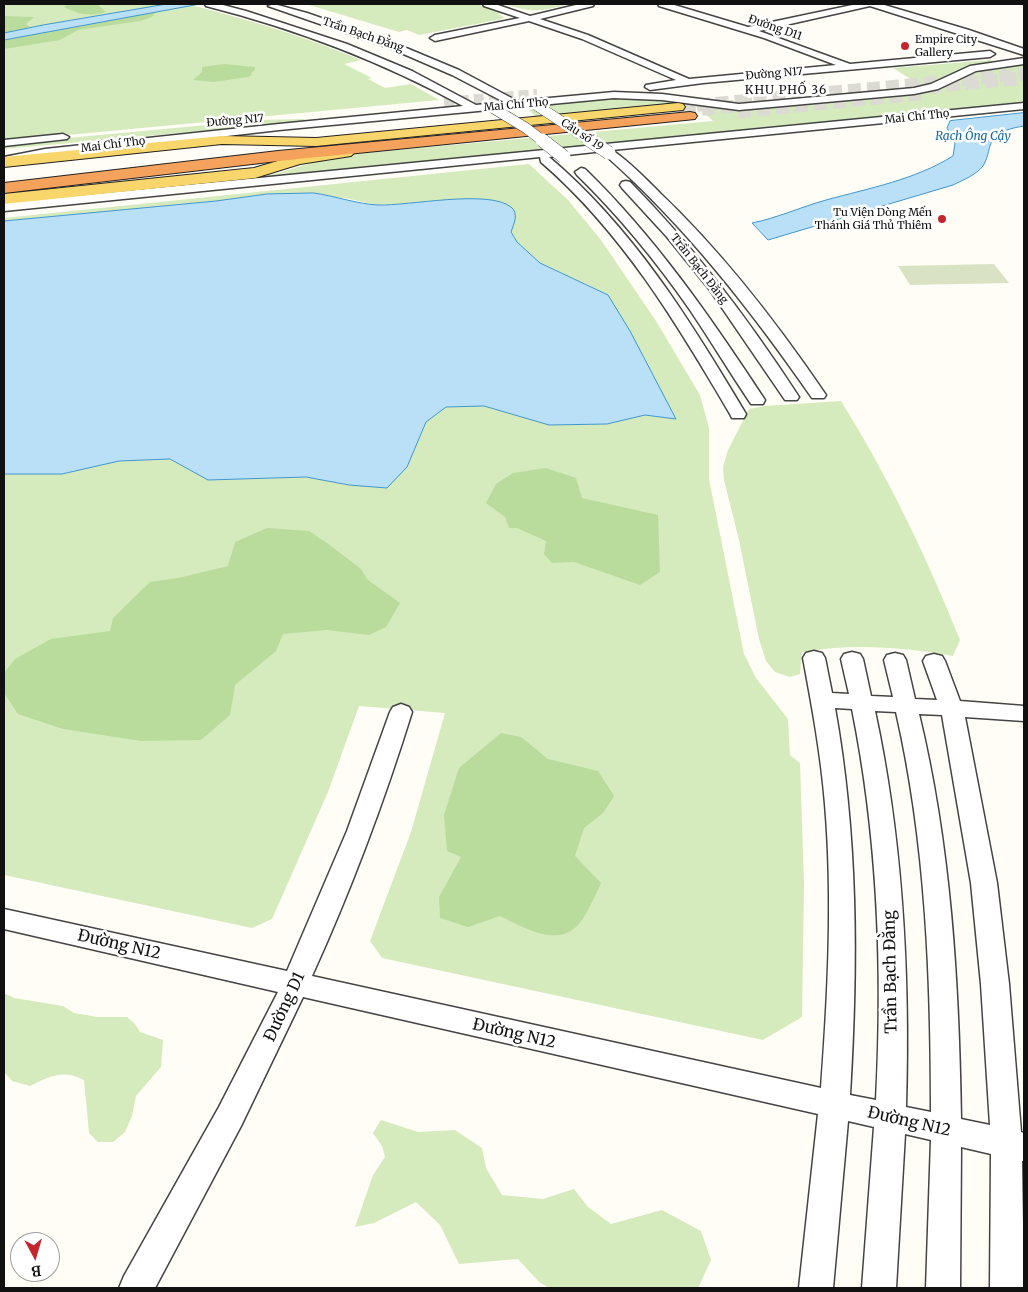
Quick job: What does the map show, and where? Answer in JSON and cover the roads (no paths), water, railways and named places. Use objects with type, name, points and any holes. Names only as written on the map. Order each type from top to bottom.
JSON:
[{"type":"highway","name":"Mai Chí Thọ","points":[[4,170],[318,146],[686,113]]},
{"type":"highway","points":[[4,188],[278,156],[686,113]]},
{"type":"highway","points":[[4,179],[22,177],[61,167]]},
{"type":"main road","name":"Mai Chí Thọ","points":[[4,161],[222,140],[316,142],[686,113]]},
{"type":"main road","points":[[4,199],[255,173],[298,160],[321,156],[686,113]]},
{"type":"street","points":[[209,4],[247,11],[338,43],[400,69],[469,105],[559,162],[606,218],[645,269],[713,371],[738,414]]},
{"type":"street","points":[[487,4],[533,18],[615,49],[688,82]]},
{"type":"street","points":[[436,38],[590,4]]},
{"type":"street","name":"Đường D11","points":[[662,4],[748,30],[851,67]]},
{"type":"street","points":[[748,30],[868,4]]},
{"type":"street","points":[[872,4],[966,32],[1024,55]]},
{"type":"street","name":"Trần Bạch Đằng","points":[[247,11],[283,5],[369,36],[442,66],[513,103]]},
{"type":"street","name":"Cầu số 19","points":[[283,5],[382,34],[464,67],[531,98],[604,158]]},
{"type":"street","name":"Trần Bạch Đằng","points":[[262,8],[351,40],[420,69],[488,105]]},
{"type":"street","points":[[338,43],[382,34]]},
{"type":"street","name":"Đường N17","points":[[531,98],[851,67],[1024,55]]},
{"type":"street","name":"Mai Chí Thọ","points":[[4,161],[45,153],[279,126],[614,95],[749,106],[914,91],[934,87],[974,68],[1024,55]]},
{"type":"street","points":[[531,98],[632,84],[688,82]]},
{"type":"street","points":[[706,91],[712,104]]},
{"type":"street","points":[[260,118],[444,102]]},
{"type":"street","name":"Cầu số 19","points":[[513,103],[604,158]]},
{"type":"street","name":"Đường N17","points":[[212,123],[260,118],[314,118],[469,105]]},
{"type":"street","name":"Cầu số 19","points":[[488,105],[526,128],[559,162]]},
{"type":"street","name":"Mai Chí Thọ","points":[[4,207],[1024,106]]},
{"type":"street","points":[[4,143],[79,135]]},
{"type":"street","points":[[604,158],[664,202],[718,263],[818,395]]},
{"type":"street","name":"Trần Bạch Đằng","points":[[604,158],[697,265],[761,351],[791,397]]},
{"type":"street","name":"Trần Bạch Đằng","points":[[559,162],[630,221],[667,267],[757,400]]},
{"type":"street","points":[[697,265],[718,263]]},
{"type":"street","points":[[645,269],[667,267]]},
{"type":"street","points":[[814,658],[823,700],[832,767],[840,852],[840,952],[835,1106],[830,1176],[816,1288]]},
{"type":"street","name":"Trần Bạch Đằng","points":[[852,659],[863,703],[874,764],[888,876],[892,940],[890,1118],[879,1288]]},
{"type":"street","points":[[895,660],[908,706],[935,880],[946,1068],[947,1131],[943,1288]]},
{"type":"street","points":[[934,661],[952,709],[984,883],[1015,1145],[1007,1288]]},
{"type":"street","points":[[823,700],[1024,713]]},
{"type":"street","name":"Đường D1","points":[[136,1288],[231,1116],[296,985],[356,843],[401,712]]},
{"type":"street","name":"Đường N12","points":[[4,919],[1015,1145]]},
{"type":"water","points":[[167,4],[200,4],[4,40],[4,33]]},
{"type":"water","name":"Rạch Ông Cậy","points":[[1024,113],[1024,126],[1000,133],[993,139],[983,166],[973,175],[953,185],[768,240],[752,223],[907,177],[938,164],[953,156],[955,143],[947,128],[950,121]]},
{"type":"water","points":[[314,193],[378,205],[485,199],[500,202],[511,207],[515,215],[511,232],[517,242],[540,263],[608,295],[630,331],[676,419],[645,415],[607,424],[549,425],[484,406],[446,407],[426,422],[407,467],[387,488],[349,485],[306,477],[208,480],[170,459],[119,461],[62,474],[4,474],[4,221],[216,201],[267,194]]},
{"type":"tunnel","points":[[678,107],[1024,74]]},
{"type":"tunnel","points":[[909,89],[1024,78]]},
{"type":"tunnel","points":[[738,112],[927,93]]},
{"type":"tunnel","points":[[444,102],[537,94]]},
{"type":"tunnel","points":[[683,111],[756,104]]},
{"type":"place","name":"Empire City Gallery","points":[[905,46]]},
{"type":"place","name":"Tu Viện Dòng Mến Thánh Giá Thủ Thiêm","points":[[942,219]]},
{"type":"district","name":"KHU PHỐ 36","points":[[786,91]]}]
